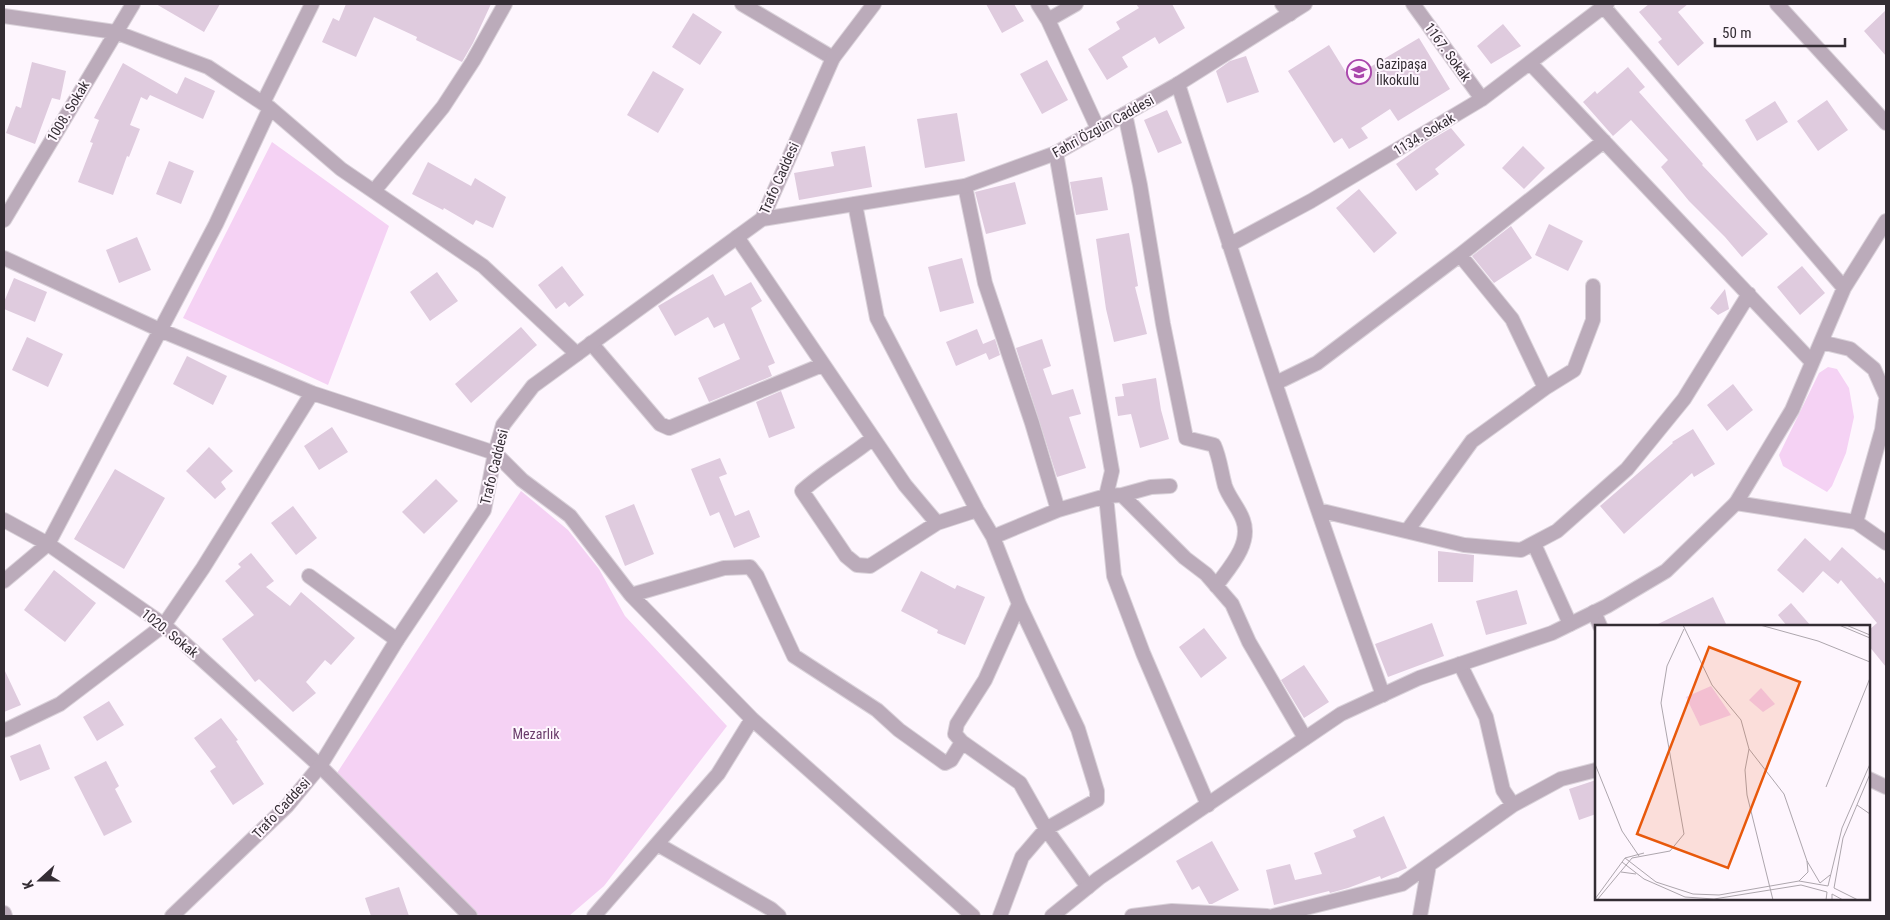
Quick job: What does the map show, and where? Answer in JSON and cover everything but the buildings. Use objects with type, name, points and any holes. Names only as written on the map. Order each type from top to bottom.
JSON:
[{"type":"street","name":"1008. Sokak","points":[[4,220],[133,4]]},
{"type":"street","points":[[4,581],[48,544],[216,224],[312,4]]},
{"type":"street","points":[[374,191],[443,107],[473,61],[505,4]]},
{"type":"street","points":[[742,4],[833,58]]},
{"type":"street","name":"Trafo Caddesi","points":[[172,916],[287,806],[320,766],[397,640],[484,510],[495,453],[503,425],[533,386],[762,219],[833,58],[874,4]]},
{"type":"street","points":[[1038,4],[1048,20],[1098,129]]},
{"type":"street","points":[[1048,20],[1076,4]]},
{"type":"street","name":"Fahri Özgün Caddesi","points":[[762,219],[965,186],[1056,153],[1178,84],[1286,9],[1305,4]]},
{"type":"street","name":"1167. Sokak","points":[[1413,4],[1482,99]]},
{"type":"street","points":[[1777,4],[1886,123]]},
{"type":"street","points":[[1605,6],[1844,288]]},
{"type":"street","name":"1134. Sokak","points":[[1229,245],[1311,202],[1482,99],[1605,6]]},
{"type":"street","points":[[4,16],[115,32],[208,66],[266,106],[341,168],[483,266],[577,354]]},
{"type":"street","points":[[1530,63],[1812,362]]},
{"type":"street","points":[[1178,84],[1229,245],[1318,510],[1383,694]]},
{"type":"street","points":[[1125,114],[1140,185],[1163,324],[1186,438],[1214,445],[1226,487],[1244,522],[1244,538],[1238,554],[1216,586]]},
{"type":"street","points":[[1276,383],[1317,363],[1460,255],[1604,141]]},
{"type":"street","points":[[1056,153],[1112,471],[1106,496],[1114,576],[1143,653],[1208,805]]},
{"type":"street","points":[[965,186],[985,283],[1032,423],[1058,510]]},
{"type":"street","points":[[855,204],[878,318],[977,510],[993,537],[1019,604],[1078,729],[1097,791],[1097,800],[1046,829],[1022,858],[1000,916]]},
{"type":"street","points":[[1052,916],[1088,887],[1341,714],[1419,678],[1552,633],[1594,612],[1666,571],[1736,503],[1792,410],[1844,288],[1886,221]]},
{"type":"street","points":[[737,237],[905,485],[937,523]]},
{"type":"street","points":[[1460,255],[1512,319],[1545,388]]},
{"type":"street","points":[[4,258],[160,330],[312,393],[495,453],[522,480],[570,516],[631,595],[752,719],[973,916]]},
{"type":"street","points":[[1407,531],[1472,441],[1545,388],[1574,370],[1593,320],[1593,286]]},
{"type":"street","points":[[1318,510],[1464,545],[1521,550],[1534,544],[1557,531],[1627,469],[1684,399],[1748,294]]},
{"type":"street","points":[[1821,342],[1850,349],[1874,369],[1886,396]]},
{"type":"street","points":[[591,344],[660,424],[668,428],[822,365]]},
{"type":"street","points":[[4,730],[60,704],[164,625],[203,568],[312,393]]},
{"type":"street","points":[[1856,522],[1882,430],[1886,400]]},
{"type":"street","points":[[873,438],[802,491],[846,556],[857,564],[870,566],[937,523],[977,510]]},
{"type":"street","points":[[993,537],[1058,510],[1106,496],[1122,495],[1151,487],[1170,486]]},
{"type":"street","points":[[1122,495],[1185,558],[1206,574],[1232,604],[1249,642],[1305,738]]},
{"type":"street","points":[[1736,503],[1856,522],[1886,543]]},
{"type":"street","name":"1020. Sokak","points":[[4,520],[48,544],[164,625],[320,766],[470,916]]},
{"type":"street","points":[[1534,544],[1570,624]]},
{"type":"street","points":[[631,595],[724,568],[750,567],[757,576],[794,656],[877,710],[899,730],[945,763],[951,760],[962,742]]},
{"type":"street","points":[[309,576],[397,640]]},
{"type":"street","points":[[1019,604],[985,680],[957,724],[955,734],[962,742],[1020,783],[1046,829],[1088,887]]},
{"type":"street","points":[[1594,612],[1600,625]]},
{"type":"street","points":[[1460,664],[1486,716],[1503,790],[1513,805]]},
{"type":"street","points":[[594,916],[718,774],[752,719]]},
{"type":"street","points":[[1273,916],[1402,884],[1513,805],[1561,779],[1595,770]]},
{"type":"street","points":[[1870,779],[1886,787]]},
{"type":"street","points":[[657,844],[771,909],[779,916]]},
{"type":"street","points":[[1420,916],[1429,865]]},
{"type":"street","points":[[1132,916],[1172,911],[1267,916]]},
{"type":"green space","points":[[272,142],[389,226],[328,385],[183,318]]},
{"type":"green space","points":[[1828,367],[1837,369],[1849,388],[1854,417],[1846,453],[1832,486],[1827,492],[1783,466],[1779,455],[1819,373]]},
{"type":"green space","name":"Mezarlık","points":[[521,491],[568,530],[599,569],[625,616],[727,726],[604,886],[569,916],[479,916],[337,773]]},
{"type":"place","name":"Gazipaşa İlkokulu","points":[[1359,72]]}]
